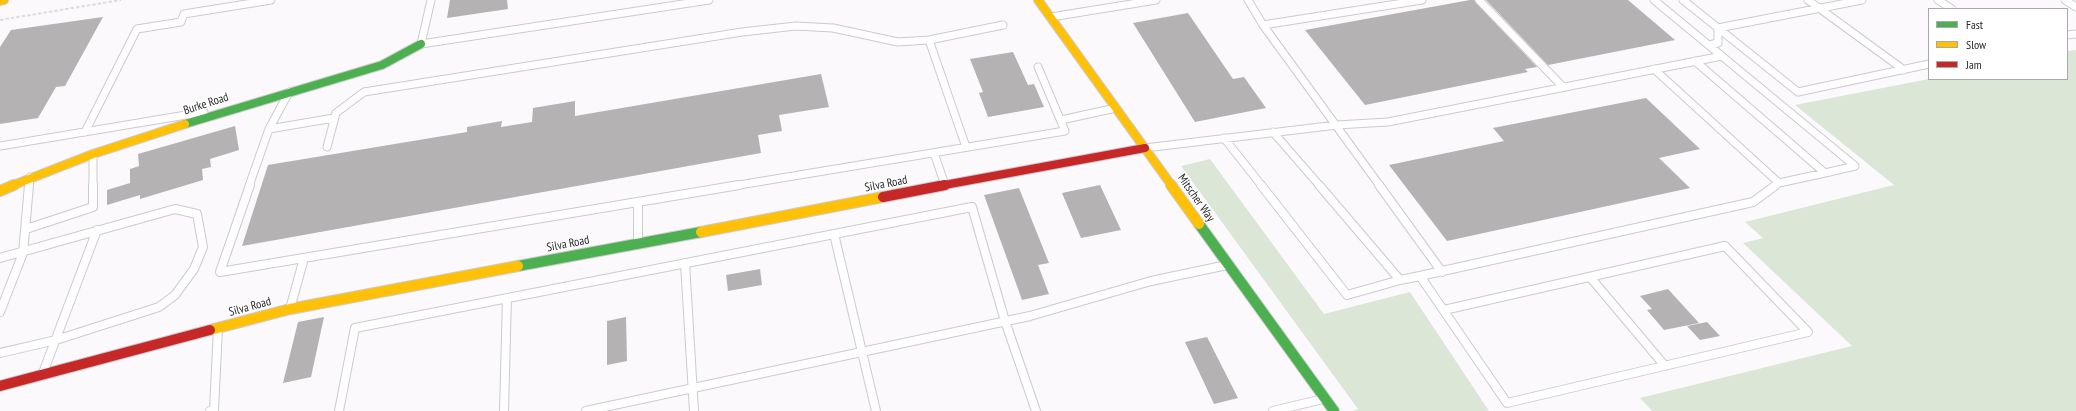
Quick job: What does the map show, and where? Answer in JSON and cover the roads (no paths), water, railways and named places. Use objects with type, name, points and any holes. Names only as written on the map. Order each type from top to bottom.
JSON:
[{"type":"street","points":[[0,1],[4,0]]},
{"type":"street","name":"Mitscher Way","points":[[1038,0],[1334,411]]},
{"type":"street","name":"Burke Road","points":[[0,191],[30,177],[93,154],[241,106],[382,65],[421,44]]},
{"type":"street","name":"Silva Road","points":[[0,386],[290,309],[1146,148]]},
{"type":"lane","points":[[85,132],[137,29],[181,22],[184,14],[271,0]]},
{"type":"lane","points":[[431,0],[421,44],[709,0]]},
{"type":"lane","points":[[1051,17],[1156,0]]},
{"type":"lane","points":[[1248,0],[1264,25],[1442,272]]},
{"type":"lane","points":[[1264,25],[1422,0]]},
{"type":"lane","points":[[1479,0],[1563,87]]},
{"type":"lane","points":[[1224,138],[1346,295],[1400,280],[1442,272],[1754,202],[1779,183],[1855,166],[1654,0]]},
{"type":"lane","points":[[1683,0],[1798,92],[1928,64]]},
{"type":"lane","points":[[1808,0],[1904,70]]},
{"type":"lane","points":[[1718,28],[1862,0]]},
{"type":"lane","points":[[1938,0],[1950,8]]},
{"type":"lane","points":[[2065,0],[2076,6]]},
{"type":"lane","points":[[327,148],[336,113],[364,92],[742,32],[796,26],[833,28],[898,42],[929,40],[1003,25]]},
{"type":"lane","points":[[1708,45],[1718,43],[1718,28]]},
{"type":"lane","points":[[929,40],[966,147]]},
{"type":"lane","points":[[1146,148],[1337,125],[1388,122],[1722,56]]},
{"type":"lane","points":[[1695,61],[1825,173]]},
{"type":"lane","points":[[288,92],[269,129],[220,272],[1065,131],[1038,67]]},
{"type":"lane","points":[[1654,70],[1779,183]]},
{"type":"lane","points":[[0,146],[241,106]]},
{"type":"lane","points":[[1061,120],[1116,108]]},
{"type":"lane","points":[[269,129],[334,118]]},
{"type":"lane","points":[[1273,132],[1400,280]]},
{"type":"lane","points":[[934,153],[945,185]]},
{"type":"lane","points":[[26,229],[93,207],[93,154]]},
{"type":"lane","points":[[0,312],[22,253],[26,229],[30,177]]},
{"type":"lane","points":[[638,202],[638,243]]},
{"type":"lane","points":[[339,411],[355,328],[972,207],[1005,321],[1036,411]]},
{"type":"lane","points":[[0,258],[175,209],[196,214],[203,247],[194,269],[175,295],[159,307],[56,340],[0,352]]},
{"type":"lane","points":[[43,374],[98,230]]},
{"type":"lane","points":[[834,234],[876,411]]},
{"type":"lane","points":[[1420,276],[1507,403],[1808,332],[1725,246],[1444,310]]},
{"type":"lane","points":[[290,309],[304,258]]},
{"type":"lane","points":[[685,263],[694,411]]},
{"type":"lane","points":[[586,411],[692,387],[1030,316],[1151,281],[1228,264]]},
{"type":"lane","points":[[1590,277],[1665,366]]},
{"type":"lane","points":[[504,411],[507,298]]},
{"type":"lane","points":[[210,411],[214,410],[218,328]]},
{"type":"lane","points":[[1273,411],[1325,399]]}]
